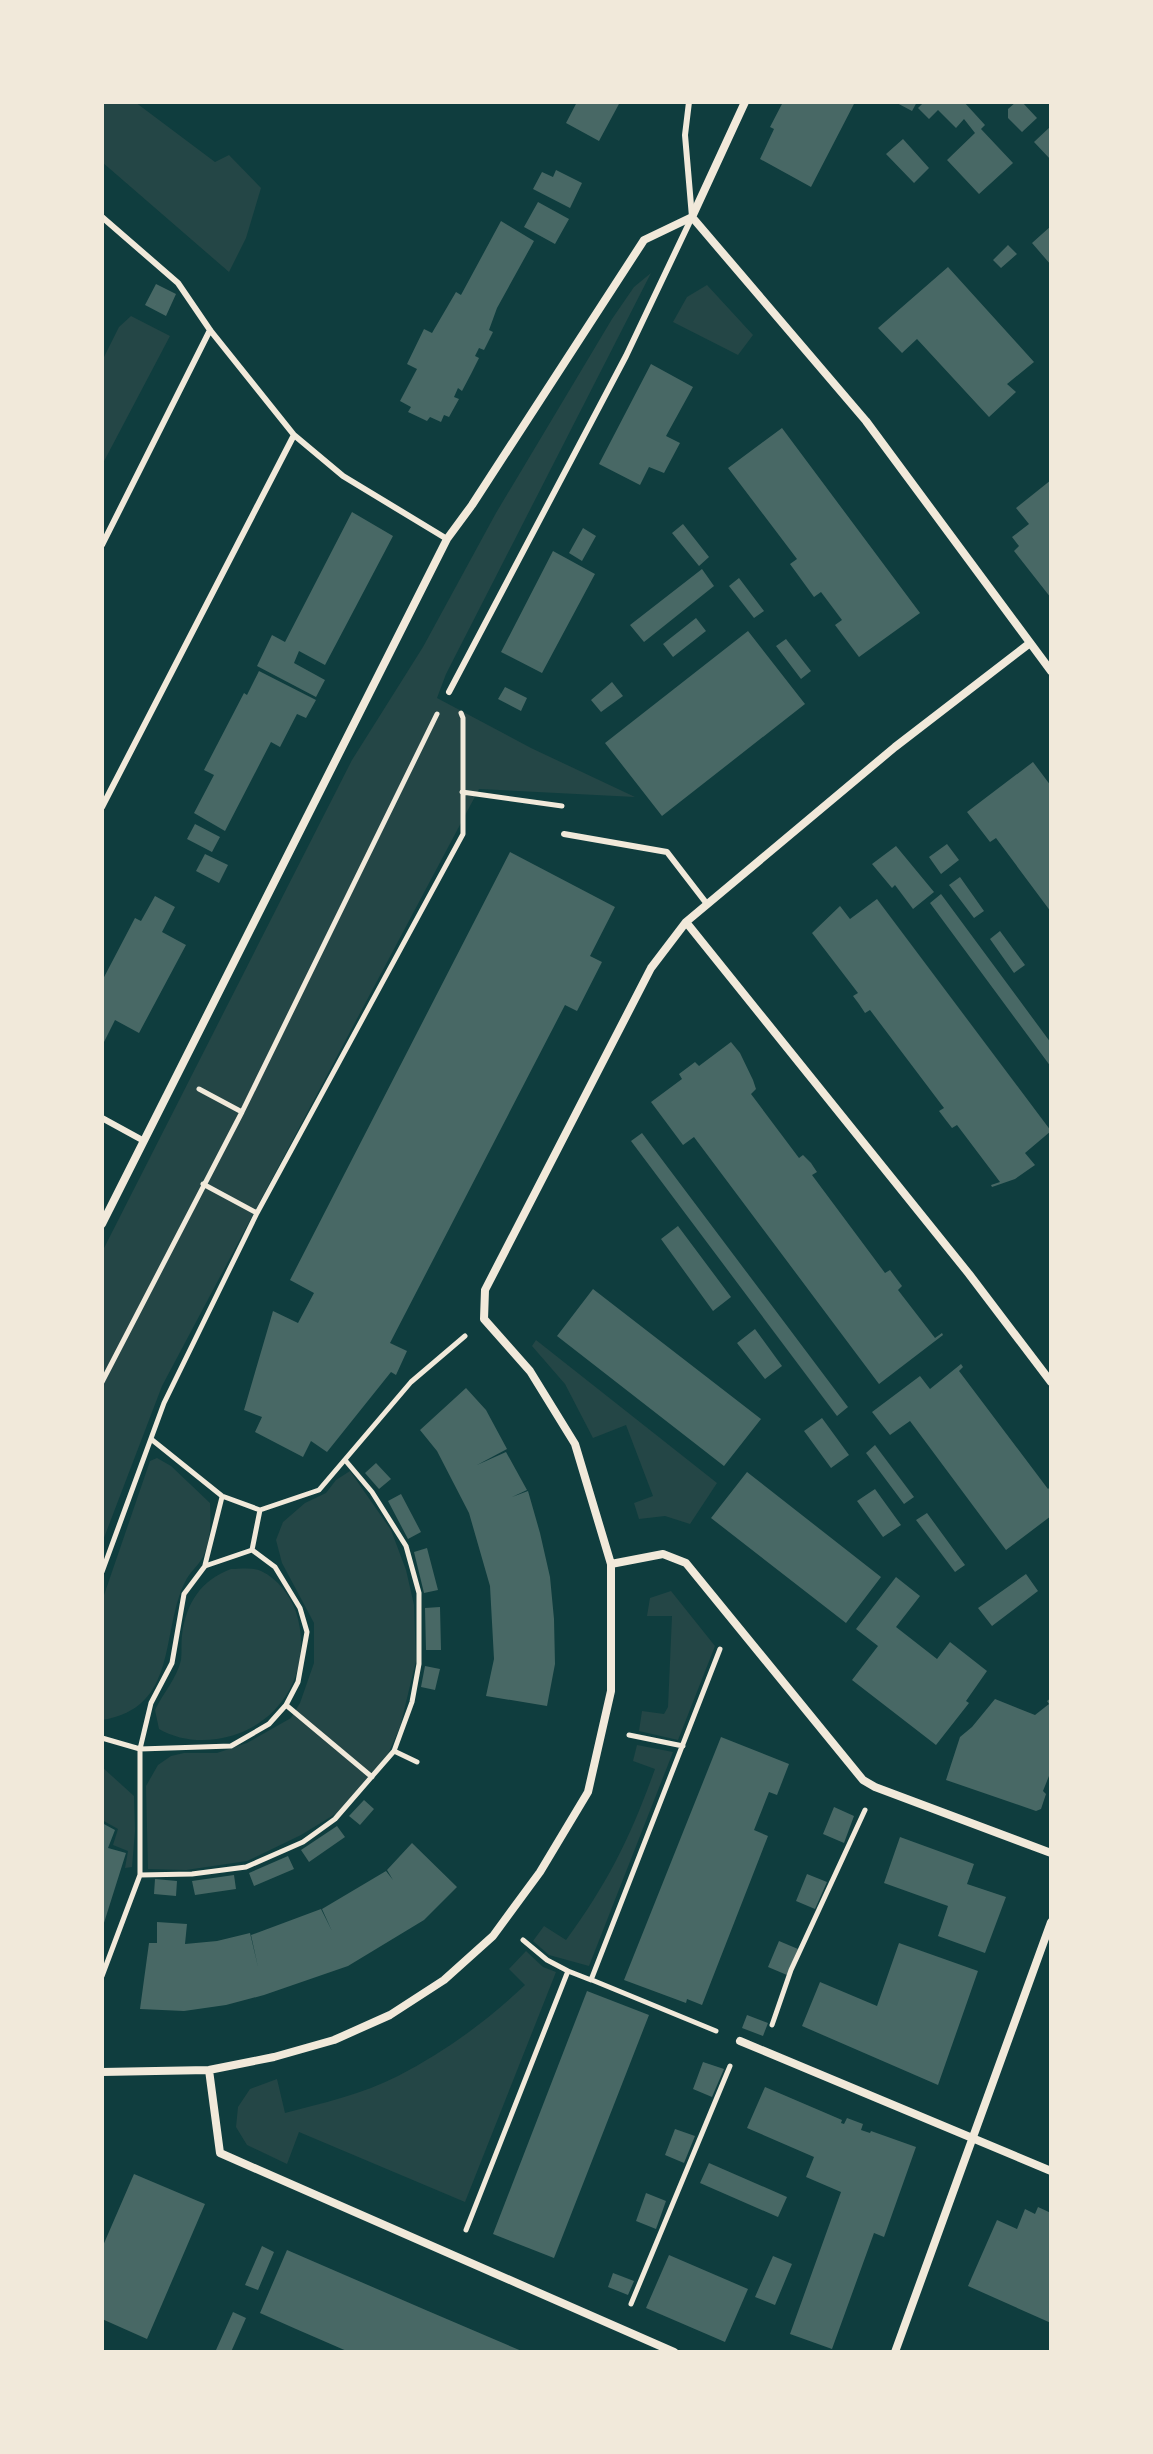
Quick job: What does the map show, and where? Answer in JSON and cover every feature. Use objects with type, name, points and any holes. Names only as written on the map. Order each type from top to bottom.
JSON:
[{"type":"street","points":[[102,1224],[447,539],[644,240],[692,217],[745,102]]},
{"type":"street","points":[[692,217],[866,421],[1051,671]]},
{"type":"street","points":[[102,2072],[209,2070],[274,2057],[334,2040],[390,2015],[444,1980],[493,1936],[540,1872],[588,1792],[603,1729],[611,1691],[611,1564],[575,1444],[530,1371],[484,1319],[485,1290],[651,968],[686,922],[895,747],[1030,643]]},
{"type":"street","points":[[686,922],[969,1274],[1051,1382]]},
{"type":"street","points":[[611,1564],[663,1554],[686,1563],[863,1780],[1051,1853]]},
{"type":"street","points":[[895,2352],[1051,1922]]},
{"type":"street","points":[[740,2041],[1051,2171]]},
{"type":"street","points":[[209,2070],[220,2153],[674,2352]]},
{"type":"lane","points":[[449,692],[626,356],[692,217],[685,135],[689,102]]},
{"type":"lane","points":[[102,217],[178,283],[210,330],[294,435],[343,476],[447,539]]},
{"type":"lane","points":[[102,545],[210,330]]},
{"type":"lane","points":[[102,807],[294,435]]},
{"type":"lane","points":[[564,834],[667,852],[707,904]]},
{"type":"lane","points":[[102,1118],[144,1141]]},
{"type":"path","points":[[102,1382],[242,1112],[449,692]]},
{"type":"path","points":[[102,1572],[164,1403],[257,1213],[463,834],[463,718],[449,692]]},
{"type":"path","points":[[177,1077],[242,1112]]},
{"type":"path","points":[[203,1184],[257,1213]]},
{"type":"path","points":[[151,1439],[222,1496],[260,1510],[319,1490],[411,1382],[484,1319]]},
{"type":"path","points":[[140,1875],[192,1874],[246,1867],[303,1842],[335,1819],[394,1751],[412,1702],[419,1664],[419,1593],[406,1546],[372,1492],[345,1460]]},
{"type":"path","points":[[102,1976],[140,1875],[140,1749],[151,1703],[172,1663],[184,1594],[205,1566],[222,1496]]},
{"type":"path","points":[[252,1550],[260,1510]]},
{"type":"path","points":[[205,1566],[252,1550]]},
{"type":"path","points":[[102,1738],[140,1749],[231,1746],[269,1724],[286,1705],[298,1682],[307,1632],[300,1608],[275,1567],[252,1550]]},
{"type":"path","points":[[591,1980],[731,1618]]},
{"type":"path","points":[[286,1705],[372,1777]]},
{"type":"path","points":[[603,1729],[683,1746]]},
{"type":"path","points":[[394,1751],[417,1762]]},
{"type":"path","points":[[763,2050],[791,1970],[875,1787]]},
{"type":"path","points":[[504,1923],[547,1960],[568,1971],[740,2041],[621,2328]]},
{"type":"path","points":[[456,2257],[568,1971]]},
{"type":"shaded area","points":[[102,102],[135,102],[215,162],[229,155],[261,188],[246,238],[229,272],[102,162]]},
{"type":"shaded area","points":[[651,273],[446,674],[437,698],[531,748],[635,797],[479,789],[162,1386],[102,1543],[102,1252],[352,760],[423,647],[496,513],[612,319],[634,287]]},
{"type":"shaded area","points":[[707,285],[753,335],[738,355],[673,322],[687,297]]},
{"type":"shaded area","points":[[131,316],[170,336],[102,465],[102,361],[119,327]]},
{"type":"shaded area","points":[[536,1340],[717,1483],[690,1524],[665,1516],[639,1519],[634,1503],[653,1496],[626,1425],[593,1438],[565,1384],[532,1346]]},
{"type":"shaded area","points":[[157,1458],[171,1466],[210,1503],[208,1544],[177,1602],[156,1685],[144,1701],[127,1713],[102,1720],[102,1601],[150,1461]]},
{"type":"shaded area","points":[[350,1471],[391,1530],[406,1570],[414,1605],[416,1661],[400,1727],[388,1754],[337,1813],[301,1835],[247,1861],[186,1870],[148,1869],[146,1786],[158,1765],[171,1756],[217,1753],[247,1743],[291,1718],[300,1703],[314,1663],[314,1623],[282,1563],[276,1540],[283,1522],[305,1503],[326,1493],[336,1480]]},
{"type":"shaded area","points":[[231,1569],[261,1571],[283,1588],[296,1612],[301,1634],[296,1676],[287,1694],[258,1724],[217,1739],[187,1739],[173,1735],[159,1729],[155,1710],[179,1667],[187,1613],[203,1586]]},
{"type":"shaded area","points":[[671,1591],[715,1646],[678,1740],[639,1731],[642,1711],[664,1714],[668,1707],[672,1616],[647,1616],[650,1598]]},
{"type":"shaded area","points":[[637,1745],[673,1752],[589,1966],[549,1955],[533,1941],[544,1926],[566,1940],[606,1879],[637,1816],[655,1769],[633,1761]]},
{"type":"shaded area","points":[[102,1767],[134,1796],[132,1867],[125,1868],[128,1851],[113,1845],[118,1829],[102,1820]]},
{"type":"shaded area","points":[[526,1951],[543,1967],[556,1972],[465,2202],[299,2132],[287,2164],[247,2145],[236,2127],[238,2107],[250,2089],[277,2079],[285,2113],[357,2093],[398,2076],[465,2035],[525,1985],[509,1969]]},
{"type":"building","points":[[577,102],[620,102],[599,141],[566,123]]},
{"type":"building","points":[[783,102],[855,102],[811,187],[760,159],[774,129],[770,127]]},
{"type":"building","points":[[895,102],[917,102],[912,111]]},
{"type":"building","points":[[924,102],[964,102],[985,125],[981,129],[1013,163],[979,194],[947,160],[975,133],[964,119],[956,128],[938,110],[929,119],[918,108]]},
{"type":"building","points":[[1016,102],[1022,102],[1037,118],[1022,132],[1008,118],[1008,109]]},
{"type":"building","points":[[1051,126],[1051,160],[1034,142]]},
{"type":"building","points":[[903,139],[929,168],[914,183],[886,154]]},
{"type":"building","points":[[556,170],[582,183],[570,208],[533,189],[542,172],[553,177]]},
{"type":"building","points":[[538,202],[569,219],[555,244],[524,227]]},
{"type":"building","points":[[501,221],[534,241],[497,308],[489,330],[493,332],[484,350],[479,348],[475,356],[479,358],[471,374],[462,391],[458,388],[454,397],[459,399],[449,417],[444,415],[441,422],[430,417],[427,421],[408,412],[411,407],[400,401],[417,369],[407,364],[424,329],[432,333],[456,292],[461,295]]},
{"type":"building","points":[[1051,226],[1051,265],[1032,243]]},
{"type":"building","points":[[1008,245],[1017,254],[1001,268],[993,260]]},
{"type":"building","points":[[948,267],[1034,362],[1007,384],[1016,392],[989,417],[917,339],[902,353],[878,328]]},
{"type":"building","points":[[156,284],[176,294],[166,316],[145,305]]},
{"type":"building","points":[[651,364],[693,387],[666,436],[680,443],[664,473],[649,467],[640,485],[599,464]]},
{"type":"building","points":[[782,428],[920,613],[859,657],[835,625],[842,620],[821,592],[814,597],[790,564],[797,559],[728,468]]},
{"type":"building","points":[[1051,480],[1051,598],[1014,551],[1019,546],[1012,537],[1029,524],[1016,508]]},
{"type":"building","points":[[352,512],[393,536],[325,665],[299,651],[294,663],[325,680],[316,697],[257,666],[272,635],[285,642]]},
{"type":"building","points":[[683,524],[709,557],[699,566],[672,533]]},
{"type":"building","points":[[583,528],[596,536],[582,561],[569,553]]},
{"type":"building","points":[[553,551],[595,574],[542,673],[501,652]]},
{"type":"building","points":[[702,569],[714,586],[644,642],[630,625]]},
{"type":"building","points":[[739,578],[764,611],[754,618],[729,586]]},
{"type":"building","points":[[696,618],[706,631],[673,657],[663,644]]},
{"type":"building","points":[[748,631],[805,704],[662,816],[605,743]]},
{"type":"building","points":[[786,639],[811,671],[801,679],[776,646]]},
{"type":"building","points":[[259,671],[316,700],[306,718],[297,714],[280,747],[271,742],[225,831],[194,813],[214,775],[204,770],[244,693],[247,695]]},
{"type":"building","points":[[612,682],[623,696],[601,712],[591,700]]},
{"type":"building","points":[[505,687],[527,698],[521,711],[498,699]]},
{"type":"building","points":[[1033,762],[1051,786],[1051,912],[996,838],[990,842],[967,812]]},
{"type":"building","points":[[195,824],[220,837],[212,852],[187,839]]},
{"type":"building","points":[[947,844],[959,860],[941,874],[929,857]]},
{"type":"building","points":[[896,846],[934,892],[913,909],[895,885],[892,888],[872,864]]},
{"type":"building","points":[[510,852],[615,907],[590,956],[602,962],[577,1011],[565,1005],[390,1343],[407,1351],[396,1375],[391,1372],[327,1452],[311,1441],[303,1457],[255,1432],[262,1417],[244,1410],[273,1311],[298,1323],[314,1293],[290,1280]]},
{"type":"building","points":[[205,854],[228,865],[219,883],[196,871]]},
{"type":"building","points":[[960,877],[984,911],[974,918],[949,885]]},
{"type":"building","points":[[941,894],[1051,1043],[1051,1067],[930,903]]},
{"type":"building","points":[[155,896],[175,907],[162,932],[186,945],[139,1033],[115,1020],[102,1046],[102,981],[135,918],[141,921]]},
{"type":"building","points":[[877,899],[1051,1131],[1025,1153],[1035,1165],[1015,1179],[992,1187],[1000,1182],[957,1125],[952,1128],[945,1119],[939,1111],[944,1108],[870,1010],[865,1013],[853,996],[858,993],[812,933],[840,906],[850,919]]},
{"type":"building","points":[[1000,931],[1025,965],[1014,973],[990,939]]},
{"type":"building","points":[[731,1042],[753,1080],[756,1089],[751,1094],[799,1158],[803,1155],[811,1163],[817,1172],[812,1175],[885,1273],[890,1270],[902,1286],[898,1290],[935,1338],[943,1335],[879,1384],[694,1137],[683,1145],[651,1102],[682,1079],[679,1074],[695,1062],[699,1066]]},
{"type":"building","points":[[642,1133],[848,1407],[837,1416],[631,1141]]},
{"type":"building","points":[[678,1226],[731,1297],[713,1311],[661,1239]]},
{"type":"building","points":[[593,1289],[761,1419],[724,1466],[557,1336]]},
{"type":"building","points":[[755,1329],[782,1366],[765,1379],[737,1343]]},
{"type":"building","points":[[961,1364],[963,1367],[959,1371],[1048,1489],[1051,1486],[1051,1516],[1006,1550],[910,1421],[890,1435],[872,1412],[920,1376],[930,1389]]},
{"type":"building","points":[[466,1388],[486,1410],[507,1449],[477,1465],[506,1452],[527,1490],[512,1497],[528,1491],[540,1533],[550,1577],[554,1619],[555,1664],[547,1706],[486,1696],[494,1659],[490,1586],[469,1513],[437,1451],[420,1430]]},
{"type":"building","points":[[822,1418],[849,1455],[831,1468],[804,1431]]},
{"type":"building","points":[[875,1445],[914,1497],[904,1504],[866,1453]]},
{"type":"building","points":[[376,1463],[391,1479],[379,1489],[365,1473]]},
{"type":"building","points":[[747,1472],[881,1577],[846,1623],[711,1518]]},
{"type":"building","points":[[875,1489],[901,1525],[883,1537],[857,1501]]},
{"type":"building","points":[[401,1494],[421,1532],[408,1539],[388,1501]]},
{"type":"building","points":[[927,1513],[965,1565],[955,1572],[916,1520]]},
{"type":"building","points":[[427,1548],[438,1590],[424,1593],[414,1552]]},
{"type":"building","points":[[1026,1574],[1038,1591],[992,1626],[978,1608]]},
{"type":"building","points":[[896,1577],[920,1596],[896,1627],[937,1659],[950,1642],[987,1671],[966,1701],[969,1703],[936,1745],[852,1680],[878,1646],[856,1629]]},
{"type":"building","points":[[440,1607],[441,1650],[426,1650],[425,1608]]},
{"type":"building","points":[[425,1666],[440,1669],[435,1690],[421,1687]]},
{"type":"building","points":[[1051,1698],[1051,1771],[1043,1791],[1046,1794],[1041,1809],[1036,1811],[946,1780],[960,1737],[995,1699],[1035,1715],[1049,1704],[1047,1701]]},
{"type":"building","points":[[721,1737],[789,1764],[777,1795],[769,1792],[754,1830],[768,1836],[702,2005],[687,1999],[686,2003],[624,1980]]},
{"type":"building","points":[[364,1800],[374,1809],[360,1825],[349,1816]]},
{"type":"building","points":[[834,1807],[854,1816],[844,1843],[823,1834]]},
{"type":"building","points":[[102,1823],[115,1830],[108,1848],[126,1853],[103,1926]]},
{"type":"building","points":[[337,1826],[345,1837],[309,1862],[301,1850]]},
{"type":"building","points":[[900,1837],[974,1864],[967,1884],[1006,1897],[985,1953],[938,1936],[948,1906],[884,1883]]},
{"type":"building","points":[[412,1843],[457,1887],[424,1920],[348,1966],[264,1995],[184,2011],[140,2009],[149,1943],[157,1943],[157,1922],[187,1924],[185,1944],[250,1933],[258,1967],[251,1935],[321,1909],[332,1931],[322,1909],[386,1871],[393,1880],[387,1870]]},
{"type":"building","points":[[288,1856],[294,1869],[254,1886],[249,1873]]},
{"type":"building","points":[[807,1874],[827,1882],[815,1909],[796,1901]]},
{"type":"building","points":[[234,1875],[236,1889],[195,1895],[192,1881]]},
{"type":"building","points":[[155,1879],[177,1881],[176,1896],[154,1894]]},
{"type":"building","points":[[779,1941],[798,1949],[787,1975],[768,1967]]},
{"type":"building","points":[[899,1943],[978,1971],[938,2085],[802,2026],[820,1982],[877,2006]]},
{"type":"building","points":[[587,1991],[649,2015],[554,2258],[493,2234]]},
{"type":"building","points":[[747,2015],[768,2023],[763,2036],[742,2028]]},
{"type":"building","points":[[703,2062],[724,2069],[712,2097],[693,2089]]},
{"type":"building","points":[[765,2087],[842,2120],[841,2123],[844,2124],[847,2118],[863,2124],[861,2130],[916,2147],[884,2237],[874,2233],[832,2349],[790,2334],[841,2192],[806,2177],[814,2157],[747,2128]]},
{"type":"building","points":[[675,2129],[695,2136],[684,2163],[665,2155]]},
{"type":"building","points":[[709,2163],[787,2197],[778,2217],[700,2183]]},
{"type":"building","points":[[134,2174],[205,2204],[147,2339],[102,2319],[102,2248]]},
{"type":"building","points":[[646,2193],[666,2201],[656,2229],[636,2221]]},
{"type":"building","points":[[1038,2207],[1051,2213],[1051,2323],[968,2286],[997,2220],[1017,2229],[1025,2209],[1035,2214]]},
{"type":"building","points":[[262,2246],[274,2252],[258,2290],[245,2285]]},
{"type":"building","points":[[287,2250],[524,2352],[349,2352],[260,2313]]},
{"type":"building","points":[[669,2255],[748,2289],[725,2342],[646,2308]]},
{"type":"building","points":[[773,2256],[792,2264],[775,2305],[755,2297]]},
{"type":"building","points":[[613,2273],[634,2281],[628,2295],[608,2287]]},
{"type":"building","points":[[233,2312],[246,2318],[231,2352],[220,2352],[216,2350]]}]
